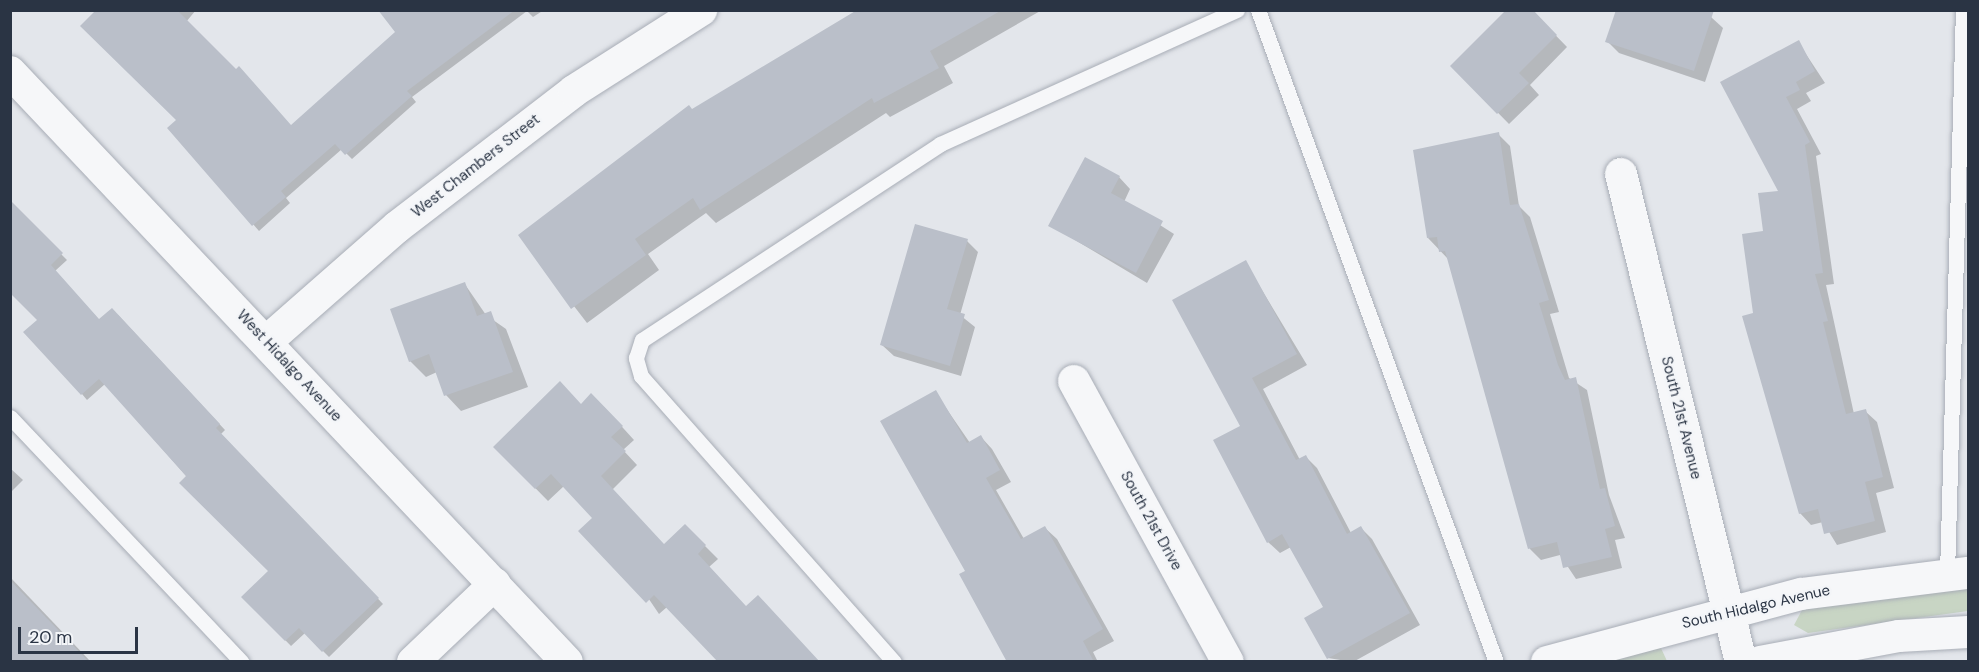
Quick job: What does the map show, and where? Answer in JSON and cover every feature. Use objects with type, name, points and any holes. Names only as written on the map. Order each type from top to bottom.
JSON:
[{"type":"street","name":"West Chambers Street","points":[[266,342],[397,227],[574,90],[701,10]]},
{"type":"street","name":"West Hidalgo Avenue","points":[[10,72],[567,662]]},
{"type":"street","name":"South 21st Avenue","points":[[1621,174],[1740,662]]},
{"type":"street","name":"South 21st Drive","points":[[1074,381],[1228,662]]},
{"type":"street","name":"South Hidalgo Avenue","points":[[1547,662],[1801,594],[1958,573]]},
{"type":"street","points":[[413,662],[495,584]]},
{"type":"street","points":[[1760,662],[1899,636],[1968,632]]},
{"type":"lane","points":[[894,662],[641,376],[636,358],[642,340],[940,144],[1237,10]]},
{"type":"lane","points":[[1258,10],[1496,662]]},
{"type":"lane","points":[[1958,573],[1963,10]]},
{"type":"lane","points":[[10,417],[242,662]]},
{"type":"green space","points":[[1968,586],[1968,611],[1808,633],[1794,625],[1802,610]]},
{"type":"green space","points":[[1660,646],[1667,661],[1600,662]]},
{"type":"building","points":[[96,10],[177,10],[236,69],[239,66],[291,125],[395,32],[378,10],[515,10],[407,91],[412,96],[345,155],[335,144],[281,191],[286,197],[252,226],[167,128],[176,120],[80,26]]},
{"type":"building","points":[[857,10],[1002,10],[930,51],[939,68],[874,103],[872,98],[700,210],[693,198],[635,239],[646,255],[571,309],[518,235],[689,105],[692,109]]},
{"type":"building","points":[[1506,10],[1533,10],[1557,35],[1519,73],[1529,83],[1497,114],[1450,66]]},
{"type":"building","points":[[1616,10],[1714,10],[1694,71],[1605,42]]},
{"type":"building","points":[[1799,40],[1815,71],[1796,82],[1800,90],[1786,97],[1810,142],[1805,145],[1823,273],[1815,274],[1828,321],[1823,322],[1846,414],[1866,409],[1883,477],[1865,482],[1875,521],[1824,534],[1818,509],[1799,514],[1742,316],[1753,313],[1742,234],[1763,231],[1758,193],[1778,191],[1720,82]]},
{"type":"building","points":[[1499,132],[1510,205],[1519,204],[1549,300],[1539,303],[1558,365],[1565,380],[1576,377],[1600,489],[1605,488],[1615,526],[1605,529],[1612,557],[1563,568],[1557,542],[1528,549],[1445,251],[1439,252],[1437,237],[1427,238],[1413,150]]},
{"type":"building","points":[[1085,157],[1120,176],[1111,193],[1163,221],[1136,273],[1048,226]]},
{"type":"building","points":[[10,200],[63,253],[51,265],[99,319],[112,308],[220,424],[216,428],[379,598],[322,652],[299,628],[285,641],[241,597],[268,571],[179,483],[186,476],[99,379],[81,395],[23,332],[37,320],[10,293]]},
{"type":"building","points":[[915,224],[968,239],[947,309],[965,314],[950,366],[880,345]]},
{"type":"building","points":[[1246,260],[1297,354],[1252,378],[1296,460],[1306,455],[1347,534],[1361,526],[1410,613],[1327,659],[1304,618],[1323,607],[1282,534],[1267,543],[1213,440],[1240,426],[1172,300]]},
{"type":"building","points":[[465,282],[477,316],[491,311],[513,372],[444,396],[429,354],[409,362],[390,309]]},
{"type":"building","points":[[560,381],[581,404],[591,393],[623,426],[611,437],[626,451],[601,476],[664,544],[685,524],[706,545],[698,554],[746,606],[758,595],[820,662],[718,662],[654,595],[646,603],[578,531],[592,518],[551,474],[535,489],[493,447]]},
{"type":"building","points":[[936,390],[967,443],[981,435],[1000,470],[986,478],[1021,539],[1045,526],[1103,629],[1083,641],[1094,662],[1007,662],[959,574],[965,571],[880,421]]},
{"type":"building","points":[[10,580],[89,662],[10,662]]}]
